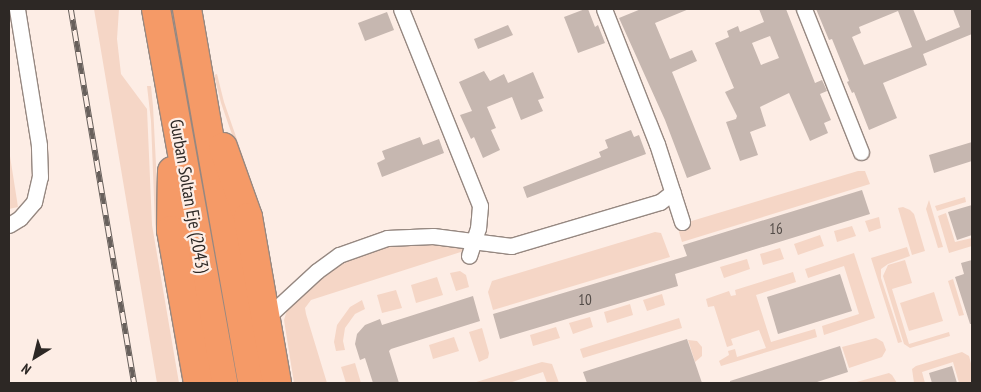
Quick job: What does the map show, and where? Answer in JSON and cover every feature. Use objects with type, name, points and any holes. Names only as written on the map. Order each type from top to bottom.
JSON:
[{"type":"highway","name":"Gurban Soltan Eje (2043)","points":[[156,9],[223,383]]},
{"type":"highway","name":"Gurban Soltan Eje (2043)","points":[[186,9],[252,383]]},
{"type":"highway","points":[[203,101],[228,157],[248,217],[277,383]]},
{"type":"highway","points":[[174,112],[171,230],[198,383]]},
{"type":"street","points":[[12,221],[34,202],[40,177],[39,145],[17,9]]},
{"type":"street","points":[[401,9],[480,206],[474,242]]},
{"type":"street","points":[[604,9],[657,144],[682,222]]},
{"type":"street","points":[[804,9],[861,152]]},
{"type":"street","points":[[266,318],[316,270],[340,255],[387,238],[433,236],[511,246],[600,218],[660,202],[673,192]]},
{"type":"shaded area","points":[[94,9],[119,9],[117,39],[121,74],[147,109],[152,225],[179,383],[157,383]]},
{"type":"shaded area","points":[[217,74],[224,102],[251,180],[262,221],[221,103],[214,75]]},
{"type":"shaded area","points":[[147,86],[151,86],[153,106],[159,224],[185,383],[182,383],[155,224],[151,121]]},
{"type":"shaded area","points":[[9,150],[18,207],[9,209]]},
{"type":"shaded area","points":[[858,171],[865,171],[870,184],[682,242],[679,232],[685,223]]},
{"type":"shaded area","points":[[965,197],[966,202],[937,211],[935,206]]},
{"type":"shaded area","points":[[929,200],[943,247],[938,248],[926,209]]},
{"type":"shaded area","points":[[903,207],[914,214],[925,251],[912,255],[898,208]]},
{"type":"shaded area","points":[[946,213],[955,242],[972,238],[972,246],[949,253],[938,216]]},
{"type":"shaded area","points":[[879,217],[881,228],[869,232],[865,221]]},
{"type":"shaded area","points":[[852,226],[856,236],[837,242],[834,231]]},
{"type":"shaded area","points":[[655,232],[661,233],[670,257],[493,310],[488,292],[492,281]]},
{"type":"shaded area","points":[[820,235],[824,246],[798,255],[794,244]]},
{"type":"shaded area","points":[[401,241],[460,243],[467,250],[311,300],[305,308],[306,314],[327,383],[294,383],[284,320],[290,300],[324,265]]},
{"type":"shaded area","points":[[907,247],[910,256],[888,264],[881,269],[881,278],[902,342],[898,343],[871,258]]},
{"type":"shaded area","points":[[780,248],[784,259],[763,265],[760,254]]},
{"type":"shaded area","points":[[854,253],[875,318],[824,335],[822,326],[859,314],[844,266],[808,278],[805,269]]},
{"type":"shaded area","points":[[747,259],[750,269],[724,278],[720,267]]},
{"type":"shaded area","points":[[905,260],[912,283],[892,289],[909,344],[949,332],[950,336],[910,348],[904,344],[883,276],[888,265]]},
{"type":"shaded area","points":[[460,271],[466,275],[469,287],[456,291],[450,273]]},
{"type":"shaded area","points":[[793,272],[796,282],[756,295],[771,342],[815,329],[817,337],[721,366],[719,361],[729,355],[728,351],[735,349],[737,357],[766,348],[759,330],[731,339],[733,345],[727,347],[714,306],[708,307],[706,299],[729,291],[731,296],[736,295],[735,290]]},
{"type":"shaded area","points":[[437,277],[443,295],[416,303],[411,285]]},
{"type":"shaded area","points":[[953,279],[964,315],[959,316],[948,281]]},
{"type":"shaded area","points":[[396,290],[402,308],[382,313],[377,295]]},
{"type":"shaded area","points":[[934,292],[943,321],[909,331],[900,303]]},
{"type":"shaded area","points":[[662,294],[665,305],[647,311],[643,300]]},
{"type":"shaded area","points":[[362,300],[365,309],[355,314],[345,328],[343,341],[345,350],[336,351],[334,342],[337,325],[350,307]]},
{"type":"shaded area","points":[[630,304],[633,315],[607,323],[604,312]]},
{"type":"shaded area","points":[[590,317],[593,327],[573,334],[569,323]]},
{"type":"shaded area","points":[[679,318],[682,328],[583,358],[580,349]]},
{"type":"shaded area","points":[[556,327],[560,338],[533,346],[530,335]]},
{"type":"shaded area","points":[[482,328],[489,353],[488,358],[479,362],[469,332]]},
{"type":"shaded area","points":[[454,337],[459,351],[433,359],[429,345]]},
{"type":"shaded area","points":[[876,338],[883,342],[886,350],[882,357],[849,368],[842,347]]},
{"type":"shaded area","points":[[688,340],[697,341],[702,347],[702,356],[695,362]]},
{"type":"shaded area","points":[[962,352],[969,356],[972,367],[972,383],[959,383],[953,362],[922,372],[925,383],[914,383],[912,369],[916,366]]},
{"type":"shaded area","points":[[542,362],[552,364],[559,383],[547,383],[543,372],[509,383],[473,383]]},
{"type":"shaded area","points":[[355,363],[361,383],[346,383],[341,367]]},
{"type":"shaded area","points":[[889,373],[897,383],[853,383]]},
{"type":"building","points":[[588,9],[595,27],[598,25],[605,43],[578,53],[564,17]]},
{"type":"building","points":[[641,9],[689,9],[655,23],[670,59],[692,50],[697,61],[672,72],[711,169],[687,178],[665,120],[619,18]]},
{"type":"building","points":[[759,9],[786,9],[815,83],[822,80],[827,91],[820,94],[831,120],[824,123],[828,133],[810,141],[789,93],[760,107],[766,126],[750,132],[758,155],[740,161],[726,122],[736,119],[737,116],[725,92],[734,88],[715,43],[729,37],[727,31],[738,26],[740,32],[764,22]],"holes":[[[770,36],[779,58],[761,65],[752,43]]]},
{"type":"building","points":[[816,9],[913,9],[926,41],[960,27],[953,9],[972,9],[972,34],[923,54],[927,65],[883,83],[897,118],[869,130],[854,92],[852,93],[847,82],[849,81],[832,39],[829,40]],"holes":[[[898,11],[912,47],[864,65],[852,37],[861,33],[859,27]]]},
{"type":"building","points":[[387,12],[394,30],[365,41],[358,23]]},
{"type":"building","points":[[508,25],[513,35],[478,49],[474,39]]},
{"type":"building","points":[[484,71],[490,81],[504,74],[508,83],[533,72],[544,98],[538,100],[543,111],[521,120],[512,97],[487,107],[496,128],[491,130],[500,150],[483,158],[474,137],[471,139],[460,115],[472,111],[459,82]]},
{"type":"building","points":[[631,130],[634,137],[639,135],[646,154],[527,198],[523,187],[601,157],[599,152],[608,148],[605,140]]},
{"type":"building","points":[[420,137],[423,145],[439,139],[444,153],[382,177],[377,163],[385,159],[382,151]]},
{"type":"building","points":[[972,142],[972,161],[934,173],[929,155]]},
{"type":"building","points":[[862,190],[870,214],[675,274],[678,286],[500,339],[493,314],[687,256],[683,245]]},
{"type":"building","points":[[972,205],[972,235],[957,240],[948,212]]},
{"type":"building","points":[[972,260],[972,324],[970,324],[955,277],[964,274],[961,263]]},
{"type":"building","points":[[840,274],[852,311],[778,334],[767,297]]},
{"type":"building","points":[[473,296],[480,321],[391,349],[389,351],[399,383],[373,383],[365,358],[360,360],[355,344],[357,334],[365,325],[380,319],[382,325]]},
{"type":"building","points":[[687,339],[702,383],[587,383],[583,372]]},
{"type":"building","points":[[840,346],[848,372],[814,383],[730,383],[730,381]]},
{"type":"building","points":[[952,366],[957,383],[932,383],[929,373]]},
{"type":"railway","points":[[71,9],[134,383]]}]
